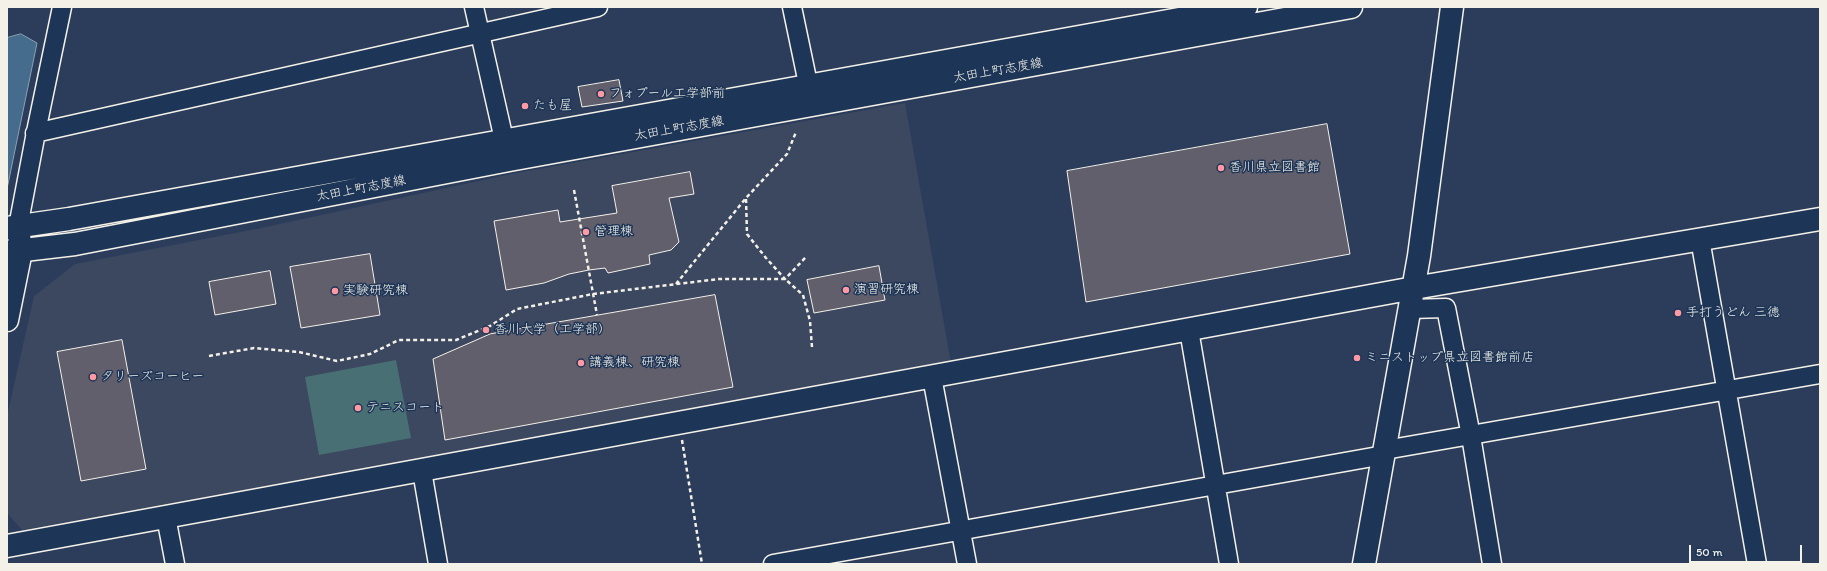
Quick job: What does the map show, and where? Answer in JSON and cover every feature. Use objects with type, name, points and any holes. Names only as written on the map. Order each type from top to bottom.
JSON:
[{"type":"street","points":[[7,320],[14,252],[12,227],[36,133],[62,7]]},
{"type":"street","points":[[474,7],[506,150]]},
{"type":"street","points":[[36,133],[598,7]]},
{"type":"street","points":[[792,7],[810,95]]},
{"type":"street","name":"太田上町志度線","points":[[810,95],[1246,7]]},
{"type":"street","name":"太田上町志度線","points":[[12,227],[506,150],[810,95],[1351,7]]},
{"type":"street","points":[[1364,564],[1412,299],[1452,7]]},
{"type":"street","name":"太田上町志度線","points":[[14,252],[75,244],[506,150]]},
{"type":"street","points":[[7,546],[1189,330],[1412,299],[1700,239],[1820,219]]},
{"type":"street","points":[[1700,239],[1756,564]]},
{"type":"street","points":[[1412,299],[1446,308],[1471,436],[1492,564]]},
{"type":"street","points":[[1189,330],[1229,564]]},
{"type":"street","points":[[773,564],[960,529],[1216,485],[1471,436],[1820,374]]},
{"type":"street","points":[[932,377],[967,564]]},
{"type":"street","points":[[422,471],[438,564]]},
{"type":"street","points":[[166,517],[175,564]]},
{"type":"path","points":[[675,284],[746,198],[787,154],[796,132]]},
{"type":"path","points":[[574,190],[597,315]]},
{"type":"path","points":[[746,198],[747,234],[766,258],[803,296],[810,321],[812,347]]},
{"type":"path","points":[[210,356],[254,348],[299,352],[337,361],[370,354],[399,340],[456,340],[490,326],[517,309],[593,294],[719,279],[785,279],[806,256]]},
{"type":"path","points":[[679,423],[702,564]]},
{"type":"shaded area","points":[[21,34],[37,43],[7,189],[7,38]]},
{"type":"shaded area","name":"香川大学（工学部）","points":[[905,103],[951,363],[22,530],[7,513],[7,416],[34,296],[75,264],[261,228],[511,174]]},
{"type":"green space","name":"テニスコート","points":[[396,360],[411,438],[319,455],[305,377]]},
{"type":"building","name":"フォブール工学部前","points":[[619,80],[623,101],[582,107],[578,87]]},
{"type":"building","points":[[1327,124],[1350,254],[1086,302],[1067,171]]},
{"type":"building","name":"管理棟","points":[[690,172],[694,194],[669,198],[679,242],[671,250],[649,255],[650,264],[608,273],[605,268],[589,270],[569,274],[544,283],[506,290],[494,221],[558,210],[560,222],[617,213],[612,186]]},
{"type":"building","name":"実験研究棟","points":[[370,254],[380,315],[301,328],[290,267]]},
{"type":"building","name":"演習研究棟","points":[[879,266],[885,300],[814,313],[807,280]]},
{"type":"building","points":[[270,271],[276,304],[215,315],[209,282]]},
{"type":"building","name":"講義棟、研究棟","points":[[715,295],[733,387],[445,440],[433,359],[490,334]]},
{"type":"building","points":[[122,340],[146,469],[81,481],[57,352]]},
{"type":"place","name":"フォブール工学部前","points":[[601,94]]},
{"type":"place","name":"たも屋","points":[[525,106]]},
{"type":"place","name":"香川県立図書館","points":[[1221,168]]},
{"type":"place","name":"管理棟","points":[[586,232]]},
{"type":"place","name":"演習研究棟","points":[[846,290]]},
{"type":"place","name":"実験研究棟","points":[[335,291]]},
{"type":"place","name":"手打うどん 三徳","points":[[1678,313]]},
{"type":"place","name":"香川大学（工学部）","points":[[486,330]]},
{"type":"place","name":"ミニストップ県立図書館前店","points":[[1357,358]]},
{"type":"place","name":"講義棟、研究棟","points":[[581,363]]},
{"type":"place","name":"タリーズコーヒー","points":[[93,377]]},
{"type":"place","name":"テニスコート","points":[[358,408]]}]
